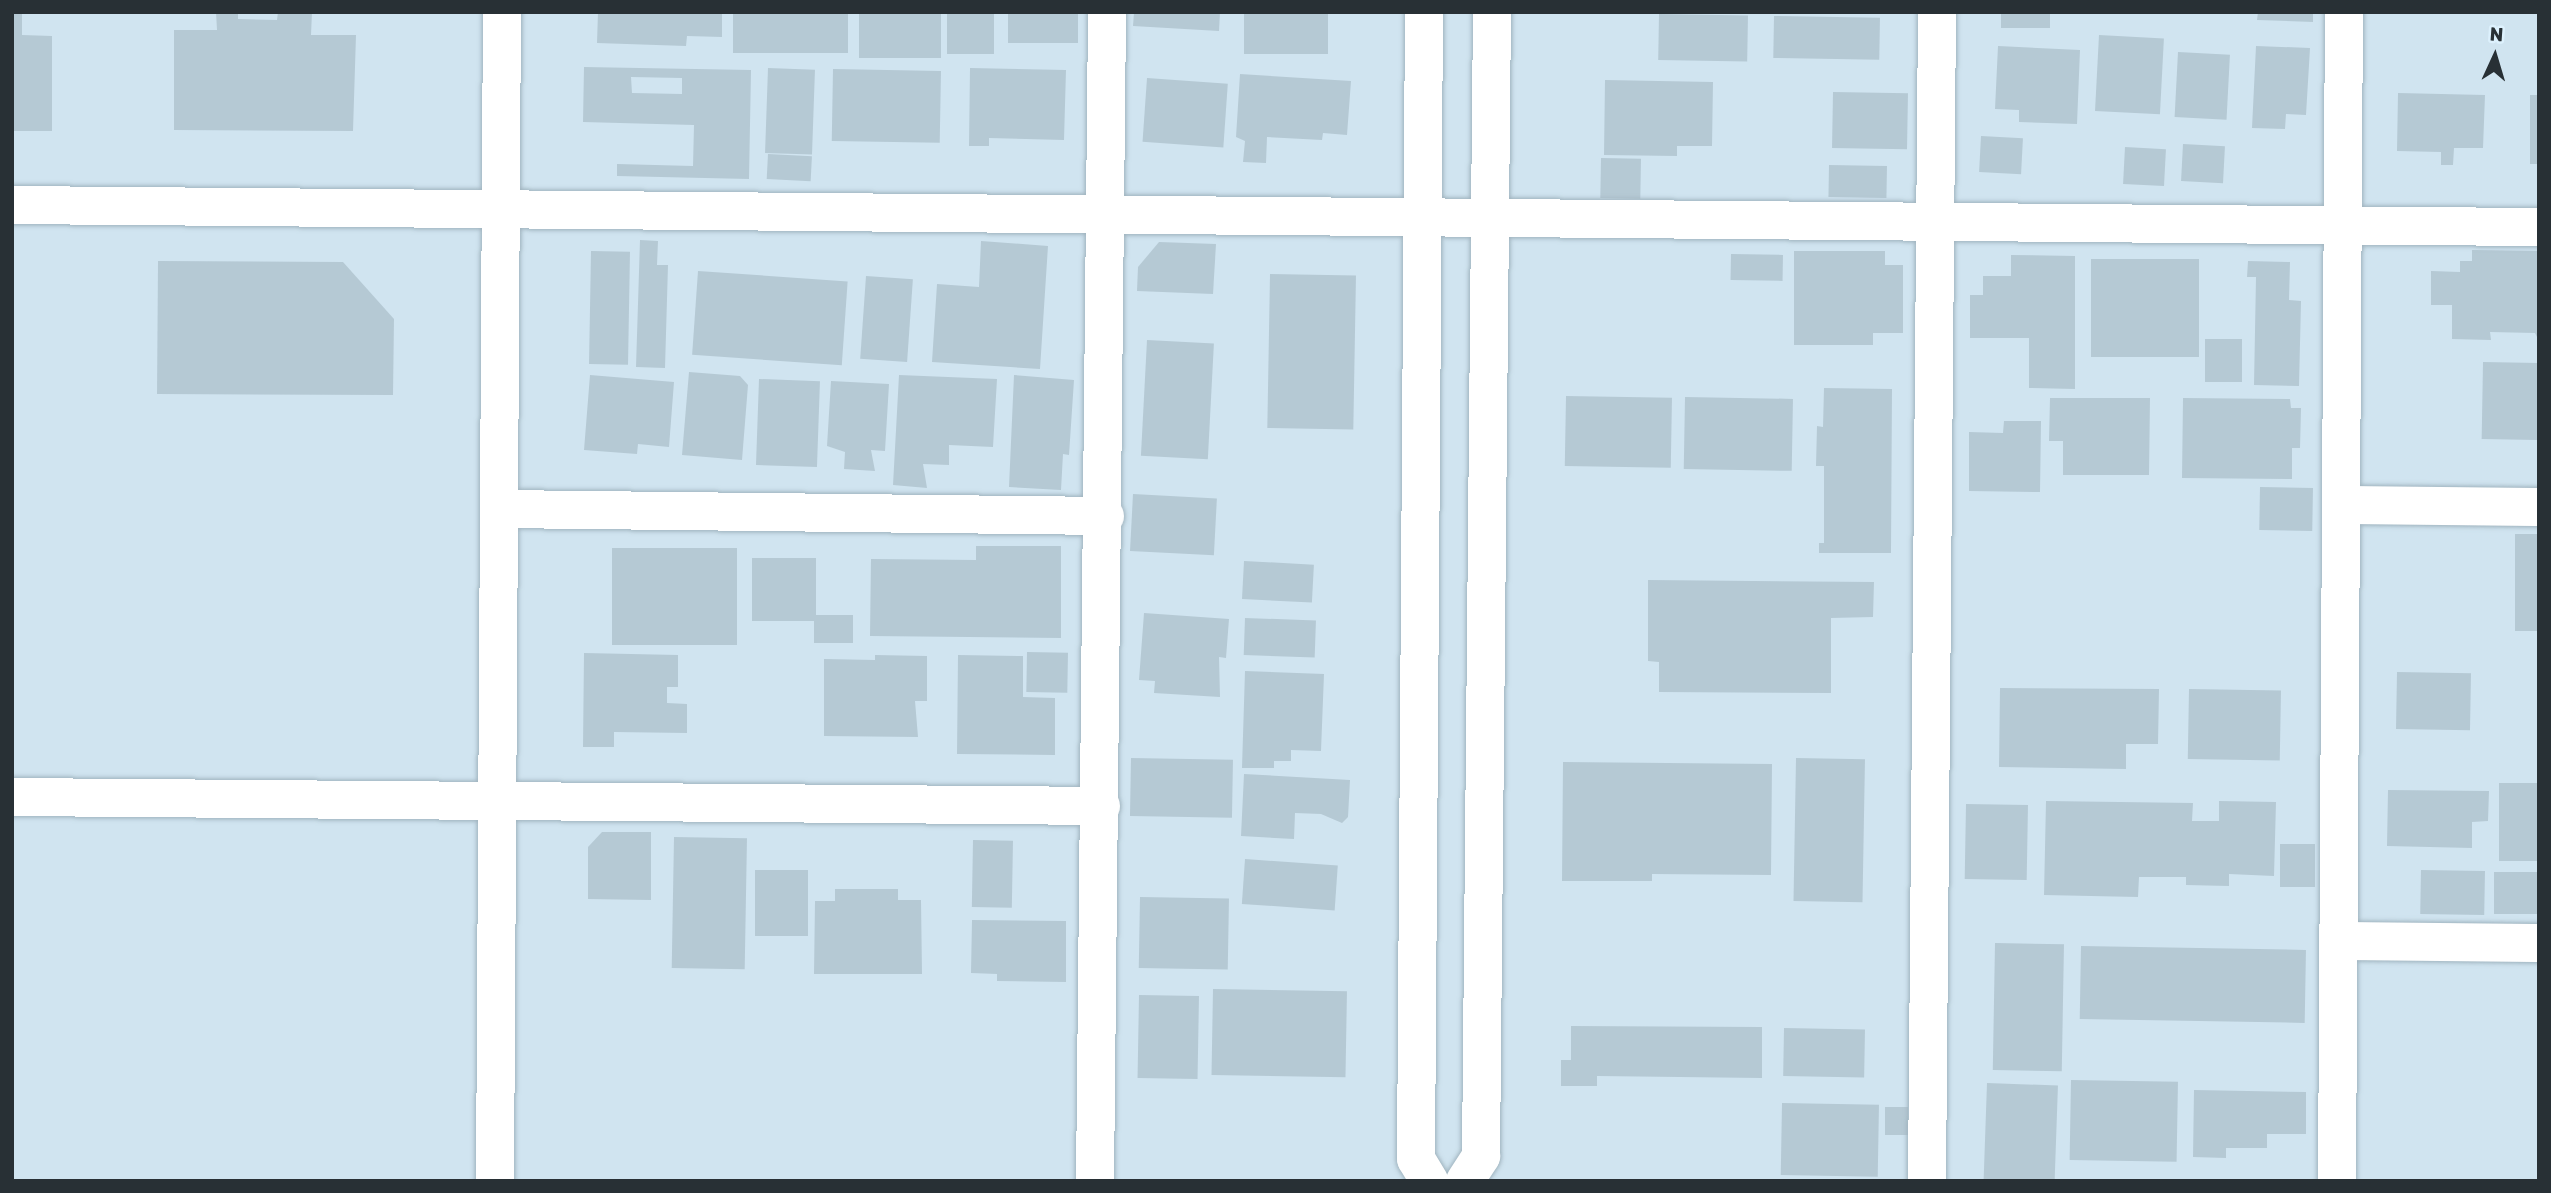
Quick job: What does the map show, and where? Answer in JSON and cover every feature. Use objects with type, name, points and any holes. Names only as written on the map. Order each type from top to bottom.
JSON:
[{"type":"street","points":[[495,1181],[502,12]]},
{"type":"street","points":[[1095,1181],[1105,516],[1107,12]]},
{"type":"street","points":[[1424,12],[1416,1159],[1429,1181]]},
{"type":"street","points":[[1465,1181],[1481,1156],[1492,12]]},
{"type":"street","points":[[1927,1181],[1937,12]]},
{"type":"street","points":[[2337,1181],[2344,505],[2344,12]]},
{"type":"street","points":[[12,205],[2344,223],[2539,227]]},
{"type":"street","points":[[2344,505],[2539,507]]},
{"type":"street","points":[[500,509],[1105,516]]},
{"type":"street","points":[[12,797],[1101,806]]},
{"type":"street","points":[[2341,941],[2539,943]]},
{"type":"building","points":[[12,12],[22,12],[22,35],[52,36],[52,131],[12,131]]},
{"type":"building","points":[[216,12],[238,12],[238,19],[277,20],[278,12],[312,12],[311,35],[356,35],[353,131],[174,130],[174,30],[217,30]]},
{"type":"building","points":[[598,12],[722,12],[722,37],[687,36],[686,46],[597,43]]},
{"type":"building","points":[[733,12],[848,12],[848,53],[733,53]]},
{"type":"building","points":[[859,12],[941,12],[941,58],[859,58]]},
{"type":"building","points":[[947,12],[994,12],[994,54],[947,54]]},
{"type":"building","points":[[1008,12],[1078,12],[1078,43],[1008,43]]},
{"type":"building","points":[[1134,12],[1220,12],[1219,31],[1133,26]]},
{"type":"building","points":[[1244,12],[1328,12],[1328,54],[1244,54]]},
{"type":"building","points":[[2001,12],[2050,12],[2050,28],[2001,28]]},
{"type":"building","points":[[2258,12],[2313,12],[2313,22],[2257,20]]},
{"type":"building","points":[[1659,14],[1748,16],[1747,62],[1658,60]]},
{"type":"building","points":[[1774,16],[1880,18],[1879,60],[1773,58]]},
{"type":"building","points":[[2099,35],[2164,38],[2160,114],[2095,111]]},
{"type":"building","points":[[1998,46],[2080,50],[2077,124],[2019,122],[2019,110],[1995,109]]},
{"type":"building","points":[[2256,46],[2310,48],[2306,115],[2286,114],[2285,129],[2252,128]]},
{"type":"building","points":[[2178,52],[2230,55],[2227,120],[2175,117]]},
{"type":"building","points":[[584,67],[751,70],[749,179],[617,176],[617,164],[693,166],[694,125],[583,122]],"holes":[[[631,77],[682,78],[682,94],[632,93]]]},
{"type":"building","points":[[768,68],[815,70],[812,155],[765,153]]},
{"type":"building","points":[[970,68],[1066,70],[1064,140],[989,138],[989,146],[969,146]]},
{"type":"building","points":[[833,69],[941,71],[940,143],[832,141]]},
{"type":"building","points":[[1240,74],[1351,81],[1347,135],[1323,133],[1322,140],[1267,137],[1266,163],[1243,162],[1245,141],[1236,137]]},
{"type":"building","points":[[1147,78],[1228,84],[1223,147],[1143,142]]},
{"type":"building","points":[[1605,80],[1713,82],[1712,146],[1677,146],[1677,156],[1604,155]]},
{"type":"building","points":[[1833,92],[1908,93],[1907,149],[1832,148]]},
{"type":"building","points":[[2398,93],[2485,95],[2483,148],[2454,148],[2453,165],[2441,165],[2441,152],[2397,151]]},
{"type":"building","points":[[2530,95],[2539,95],[2539,164],[2530,164]]},
{"type":"building","points":[[1981,136],[2023,138],[2021,174],[1979,172]]},
{"type":"building","points":[[2183,144],[2225,146],[2223,183],[2181,181]]},
{"type":"building","points":[[2125,147],[2166,149],[2164,186],[2123,184]]},
{"type":"building","points":[[768,154],[812,156],[811,181],[767,179]]},
{"type":"building","points":[[1601,158],[1641,159],[1640,199],[1600,198]]},
{"type":"building","points":[[1829,165],[1887,166],[1886,198],[1828,197]]},
{"type":"building","points":[[640,240],[658,241],[657,265],[668,265],[665,368],[636,367]]},
{"type":"building","points":[[981,241],[1048,246],[1040,369],[932,362],[937,284],[979,287]]},
{"type":"building","points":[[1159,242],[1216,244],[1213,294],[1137,291],[1138,267]]},
{"type":"building","points":[[2472,250],[2539,251],[2539,341],[2535,333],[2490,332],[2491,340],[2452,339],[2452,305],[2431,305],[2431,271],[2460,272],[2460,261],[2472,261]]},
{"type":"building","points":[[591,251],[630,252],[628,365],[589,364]]},
{"type":"building","points":[[1794,251],[1885,251],[1885,265],[1903,265],[1903,333],[1873,333],[1873,345],[1794,345]]},
{"type":"building","points":[[1731,254],[1783,255],[1783,281],[1731,280]]},
{"type":"building","points":[[2011,255],[2075,256],[2075,389],[2029,388],[2029,338],[1970,338],[1970,295],[1983,295],[1983,276],[2011,276]]},
{"type":"building","points":[[2091,259],[2199,259],[2199,357],[2091,357]]},
{"type":"building","points":[[158,261],[343,262],[394,319],[393,395],[157,394]]},
{"type":"building","points":[[2248,261],[2290,262],[2289,300],[2301,301],[2299,386],[2254,385],[2256,277],[2247,277]]},
{"type":"building","points":[[698,271],[848,281],[842,365],[692,355]]},
{"type":"building","points":[[1270,274],[1356,276],[1353,429],[1267,428]]},
{"type":"building","points":[[866,276],[913,279],[907,362],[860,359]]},
{"type":"building","points":[[2205,339],[2242,339],[2242,382],[2205,382]]},
{"type":"building","points":[[1147,340],[1214,344],[1208,459],[1141,456]]},
{"type":"building","points":[[2483,362],[2539,363],[2538,440],[2482,439]]},
{"type":"building","points":[[689,372],[740,376],[748,385],[742,460],[682,455]]},
{"type":"building","points":[[590,375],[674,382],[669,447],[638,444],[637,454],[584,450]]},
{"type":"building","points":[[899,375],[997,379],[993,447],[949,445],[949,465],[923,464],[927,488],[893,485]]},
{"type":"building","points":[[1014,375],[1074,380],[1069,455],[1063,454],[1061,490],[1009,487]]},
{"type":"building","points":[[759,379],[820,381],[817,467],[756,465]]},
{"type":"building","points":[[831,381],[889,384],[885,451],[871,450],[875,471],[844,469],[845,452],[827,446]]},
{"type":"building","points":[[1824,388],[1892,389],[1891,553],[1819,553],[1819,543],[1824,543],[1824,466],[1816,466],[1817,426],[1823,427]]},
{"type":"building","points":[[1566,396],[1672,398],[1671,468],[1565,466]]},
{"type":"building","points":[[1685,397],[1793,399],[1792,471],[1684,469]]},
{"type":"building","points":[[2050,398],[2150,398],[2149,475],[2063,475],[2063,441],[2049,441]]},
{"type":"building","points":[[2183,398],[2290,399],[2291,408],[2301,408],[2300,448],[2292,448],[2292,479],[2182,478]]},
{"type":"building","points":[[2004,421],[2041,421],[2040,492],[1969,491],[1969,432],[2003,433]]},
{"type":"building","points":[[2260,487],[2313,488],[2312,531],[2259,530]]},
{"type":"building","points":[[1133,494],[1217,498],[1214,555],[1130,551]]},
{"type":"building","points":[[2515,534],[2539,534],[2539,631],[2515,631]]},
{"type":"building","points":[[976,546],[1061,546],[1061,638],[870,636],[871,559],[976,560]]},
{"type":"building","points":[[612,548],[737,548],[737,645],[612,645]]},
{"type":"building","points":[[752,558],[816,558],[816,615],[853,615],[853,643],[814,643],[814,621],[752,621]]},
{"type":"building","points":[[1244,561],[1314,565],[1312,603],[1242,599]]},
{"type":"building","points":[[1648,580],[1874,582],[1873,617],[1831,618],[1831,693],[1659,692],[1659,662],[1648,661]]},
{"type":"building","points":[[1144,613],[1229,619],[1226,658],[1219,657],[1220,697],[1154,693],[1155,681],[1139,680]]},
{"type":"building","points":[[1245,618],[1316,620],[1315,657],[1244,655]]},
{"type":"building","points":[[1027,652],[1068,653],[1067,693],[1026,692]]},
{"type":"building","points":[[584,653],[678,655],[678,687],[667,687],[667,703],[687,704],[687,733],[614,732],[614,747],[583,747]]},
{"type":"building","points":[[875,655],[927,656],[927,701],[915,701],[918,737],[824,736],[824,659],[875,660]]},
{"type":"building","points":[[958,655],[1023,656],[1023,697],[1055,698],[1055,755],[957,754]]},
{"type":"building","points":[[1245,671],[1324,674],[1321,751],[1291,750],[1291,761],[1274,761],[1274,768],[1242,768]]},
{"type":"building","points":[[2397,672],[2471,673],[2470,730],[2396,729]]},
{"type":"building","points":[[2000,688],[2159,689],[2158,744],[2126,744],[2126,769],[1999,767]]},
{"type":"building","points":[[2189,689],[2281,691],[2280,761],[2188,759]]},
{"type":"building","points":[[1131,758],[1233,760],[1232,818],[1130,816]]},
{"type":"building","points":[[1796,758],[1865,759],[1862,902],[1794,901]]},
{"type":"building","points":[[1563,762],[1772,764],[1771,875],[1652,874],[1652,881],[1562,881]]},
{"type":"building","points":[[1244,774],[1350,780],[1348,817],[1342,823],[1321,814],[1295,813],[1294,839],[1241,836]]},
{"type":"building","points":[[2499,783],[2539,783],[2539,861],[2499,861]]},
{"type":"building","points":[[2388,790],[2489,791],[2488,821],[2472,822],[2472,848],[2387,846]]},
{"type":"building","points":[[2046,801],[2193,803],[2192,821],[2219,821],[2219,801],[2276,802],[2274,876],[2229,874],[2229,886],[2186,885],[2186,877],[2139,877],[2138,897],[2044,895]]},
{"type":"building","points":[[1966,804],[2028,805],[2027,880],[1965,879]]},
{"type":"building","points":[[602,832],[651,832],[651,900],[588,899],[588,847]]},
{"type":"building","points":[[674,837],[747,838],[745,969],[672,968]]},
{"type":"building","points":[[973,840],[1013,841],[1012,908],[972,907]]},
{"type":"building","points":[[2280,844],[2315,844],[2315,887],[2280,887]]},
{"type":"building","points":[[1245,859],[1338,865],[1335,910],[1242,904]]},
{"type":"building","points":[[755,870],[808,870],[808,936],[755,936]]},
{"type":"building","points":[[2421,870],[2485,871],[2484,915],[2420,914]]},
{"type":"building","points":[[2494,872],[2538,872],[2538,914],[2494,914]]},
{"type":"building","points":[[835,889],[898,889],[898,900],[921,900],[922,974],[814,974],[815,901],[835,901]]},
{"type":"building","points":[[1140,897],[1229,899],[1228,970],[1139,968]]},
{"type":"building","points":[[972,920],[1066,921],[1066,982],[997,981],[997,974],[971,973]]},
{"type":"building","points":[[1995,943],[2064,944],[2062,1071],[1993,1070]]},
{"type":"building","points":[[2081,946],[2306,950],[2305,1023],[2080,1019]]},
{"type":"building","points":[[1213,989],[1347,991],[1345,1077],[1211,1075]]},
{"type":"building","points":[[1139,995],[1199,996],[1198,1079],[1138,1078]]},
{"type":"building","points":[[1571,1026],[1762,1027],[1762,1078],[1597,1076],[1597,1086],[1561,1086],[1561,1060],[1571,1060]]},
{"type":"building","points":[[1784,1028],[1865,1029],[1864,1077],[1783,1076]]},
{"type":"building","points":[[2071,1080],[2178,1082],[2177,1162],[2070,1160]]},
{"type":"building","points":[[1987,1083],[2058,1085],[2055,1181],[1984,1181]]},
{"type":"building","points":[[2194,1090],[2306,1092],[2306,1134],[2267,1134],[2267,1148],[2226,1148],[2226,1158],[2193,1157]]},
{"type":"building","points":[[1782,1103],[1879,1105],[1878,1177],[1781,1175]]},
{"type":"building","points":[[1885,1107],[1908,1107],[1908,1135],[1885,1135]]}]
